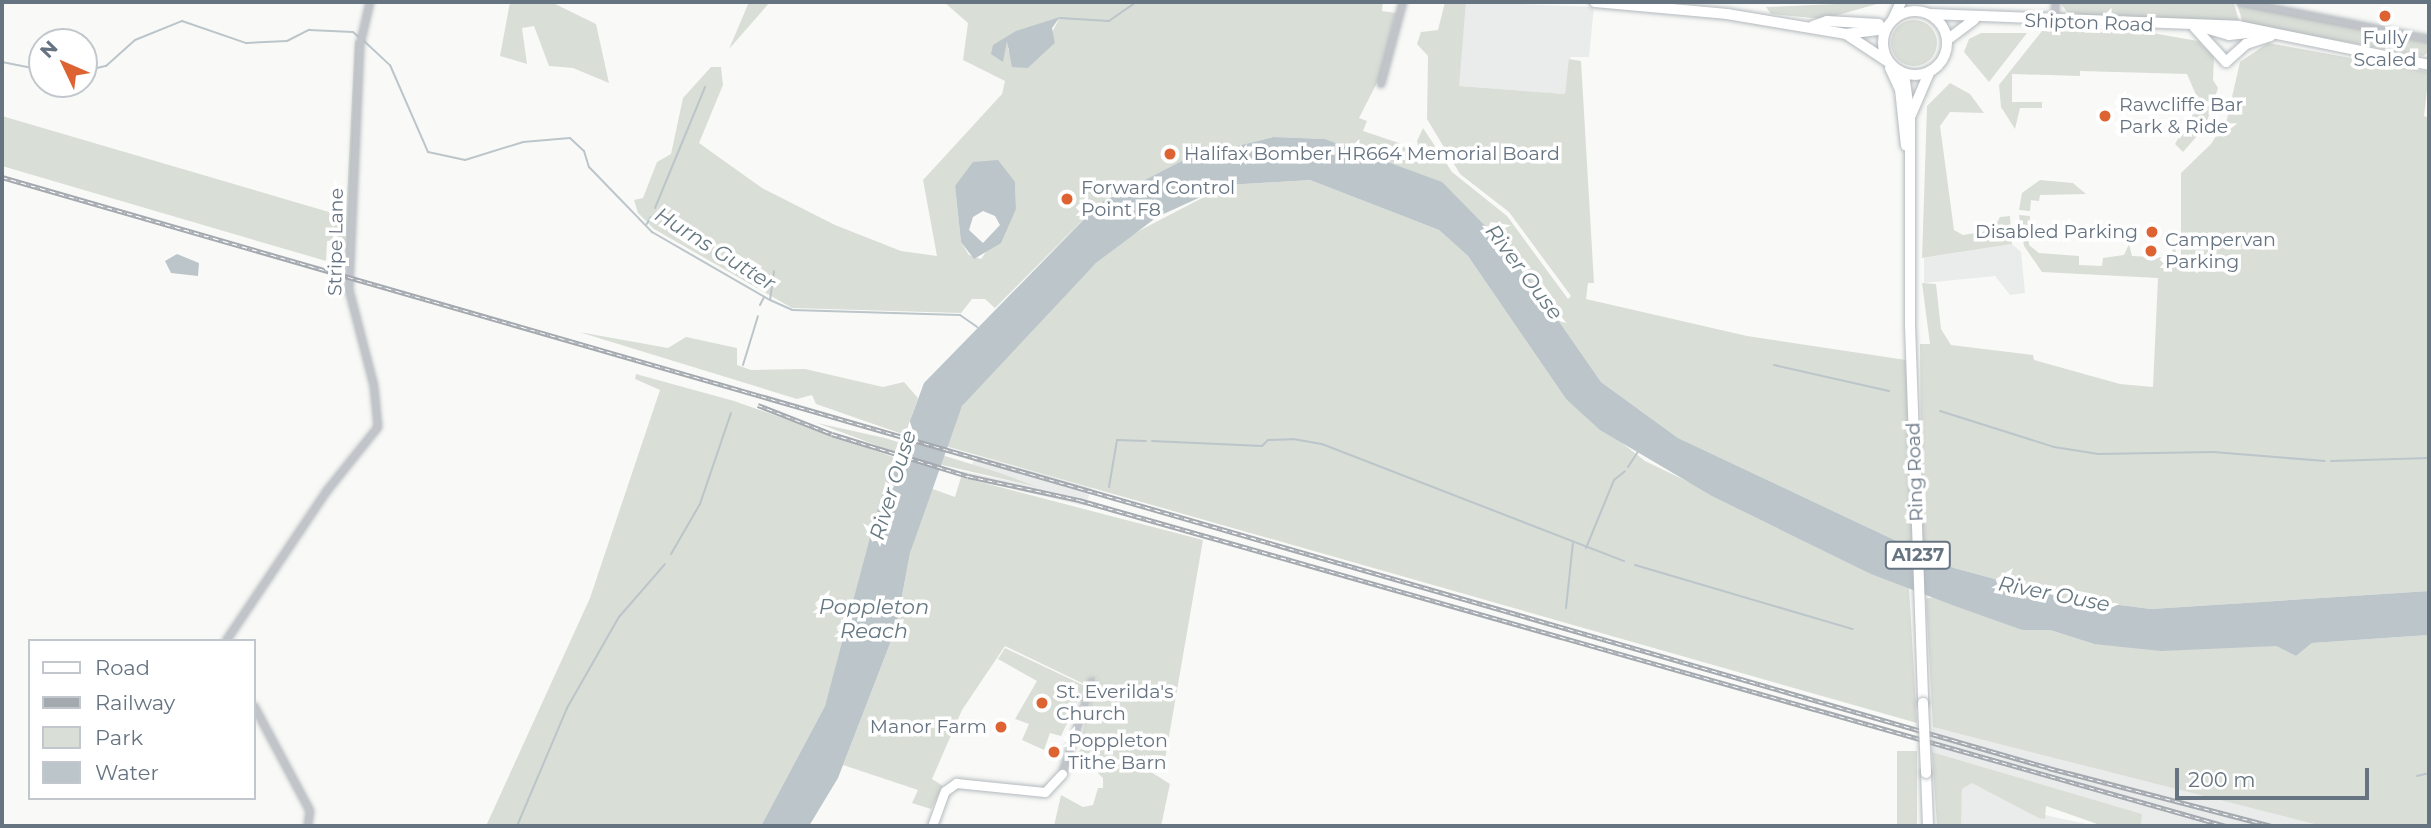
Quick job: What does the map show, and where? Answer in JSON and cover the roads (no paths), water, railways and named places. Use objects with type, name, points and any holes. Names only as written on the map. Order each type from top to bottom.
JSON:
[{"type":"highway","points":[[1595,2],[1810,27],[1846,34],[1904,74],[1931,71],[1944,56],[1947,40],[1925,9],[1894,15],[1846,34]]},
{"type":"highway","points":[[1810,27],[1827,21],[1871,25],[1894,15]]},
{"type":"highway","points":[[1889,63],[1882,43],[1894,15]]},
{"type":"highway","points":[[1879,55],[1898,81],[1908,152]]},
{"type":"highway","name":"Ring Road","points":[[1910,117],[1931,71]]},
{"type":"highway","name":"Ring Road","points":[[1904,74],[1910,117],[1908,152],[1914,454],[1928,826]]},
{"type":"main road","name":"Shipton Road","points":[[1925,9],[1974,20],[2200,28],[2238,26],[2257,33]]},
{"type":"main road","points":[[1947,40],[1974,20]]},
{"type":"main road","points":[[2229,35],[2238,26]]},
{"type":"main road","name":"Shipton Road","points":[[2200,28],[2229,35],[2275,35],[2429,65]]},
{"type":"main road","points":[[2200,28],[2226,62],[2246,44],[2275,35]]},
{"type":"street","name":"Stripe Lane","points":[[227,639],[326,492],[377,427],[374,386],[349,298],[361,42],[370,2]]},
{"type":"street","points":[[1381,85],[1403,2]]},
{"type":"street","points":[[2054,22],[2056,2]]},
{"type":"street","points":[[2240,2],[2429,39]]},
{"type":"street","points":[[932,826],[946,791],[957,783],[1045,792],[1062,774],[1092,682]]},
{"type":"street","points":[[256,710],[310,811],[308,826]]},
{"type":"water","points":[[1060,17],[1052,28],[1055,43],[1028,68],[1012,67],[1007,41],[1003,62],[991,54],[993,45],[1016,31]]},
{"type":"water","points":[[1273,137],[1325,139],[1442,182],[1511,252],[1601,382],[1678,438],[1954,568],[2065,598],[2151,609],[2429,591],[2429,635],[2312,643],[2296,656],[2276,646],[2161,651],[2094,644],[2050,630],[2022,630],[1955,606],[1871,574],[1712,496],[1600,430],[1566,399],[1468,256],[1439,230],[1310,180],[1227,185],[1157,217],[1096,263],[962,406],[910,553],[896,628],[838,778],[809,826],[761,826],[825,706],[879,504],[924,383],[1100,203],[1186,159]]},
{"type":"water","points":[[998,160],[1015,182],[1016,209],[1001,243],[974,259],[961,242],[955,186],[973,162]],"holes":[[[983,211],[995,216],[1000,225],[983,243],[969,230],[973,217]]]},
{"type":"water","points":[[177,254],[199,263],[198,276],[171,273],[165,261]]},
{"type":"waterway","points":[[1060,18],[1109,21],[1136,2]]},
{"type":"waterway","name":"Hurns Gutter","points":[[98,68],[106,66],[135,40],[182,21],[246,43],[287,41],[309,30],[353,32],[360,38]]},
{"type":"waterway","name":"Hurns Gutter","points":[[364,41],[390,65],[428,152],[465,160],[523,142],[570,138],[584,151],[589,167],[652,232],[770,300],[792,310],[960,315],[977,327]]},
{"type":"waterway","name":"Hurns Gutter","points":[[2,62],[28,67]]},
{"type":"waterway","points":[[655,208],[705,87]]},
{"type":"waterway","points":[[646,225],[651,217]]},
{"type":"waterway","points":[[770,300],[774,271]]},
{"type":"waterway","points":[[760,305],[764,297]]},
{"type":"waterway","points":[[743,365],[758,316]]},
{"type":"waterway","points":[[1774,365],[1889,391]]},
{"type":"waterway","points":[[1940,411],[2054,447],[2098,454],[2213,452],[2325,461]]},
{"type":"waterway","points":[[671,554],[700,504],[731,413]]},
{"type":"waterway","points":[[1152,441],[1262,446],[1268,440],[1293,439],[1322,444],[1624,561]]},
{"type":"waterway","points":[[1109,487],[1117,440],[1146,441]]},
{"type":"waterway","points":[[1628,467],[1637,453]]},
{"type":"waterway","points":[[2331,461],[2429,458]]},
{"type":"waterway","points":[[1586,548],[1614,480],[1625,471]]},
{"type":"waterway","points":[[1566,608],[1573,543]]},
{"type":"waterway","points":[[517,826],[567,708],[619,617],[665,564]]},
{"type":"waterway","points":[[1635,565],[1853,629]]},
{"type":"waterway","points":[[2417,776],[2429,773]]},
{"type":"railway","points":[[2,177],[2049,768],[2271,826]]},
{"type":"railway","points":[[758,405],[832,434],[968,476],[1079,500],[2226,826]]},
{"type":"place","name":"Fully Scaled","points":[[2385,16]]},
{"type":"place","name":"Rawcliffe Bar Park & Ride","points":[[2105,116]]},
{"type":"place","name":"Halifax Bomber HR664 Memorial Board","points":[[1170,154]]},
{"type":"place","name":"Forward Control Point F8","points":[[1067,199]]},
{"type":"place","name":"Disabled Parking","points":[[2152,232]]},
{"type":"place","name":"Campervan Parking","points":[[2151,251]]},
{"type":"place","name":"St. Everilda's Church","points":[[1042,703]]},
{"type":"place","name":"Manor Farm","points":[[1001,727]]},
{"type":"place","name":"Poppleton Tithe Barn","points":[[1054,752]]},
{"type":"water label","name":"River Ouse","points":[[1524,272]]},
{"type":"water label","name":"River Ouse","points":[[893,485]]},
{"type":"water label","name":"River Ouse","points":[[2054,594]]},
{"type":"water label","name":"Poppleton Reach","points":[[874,619]]}]
